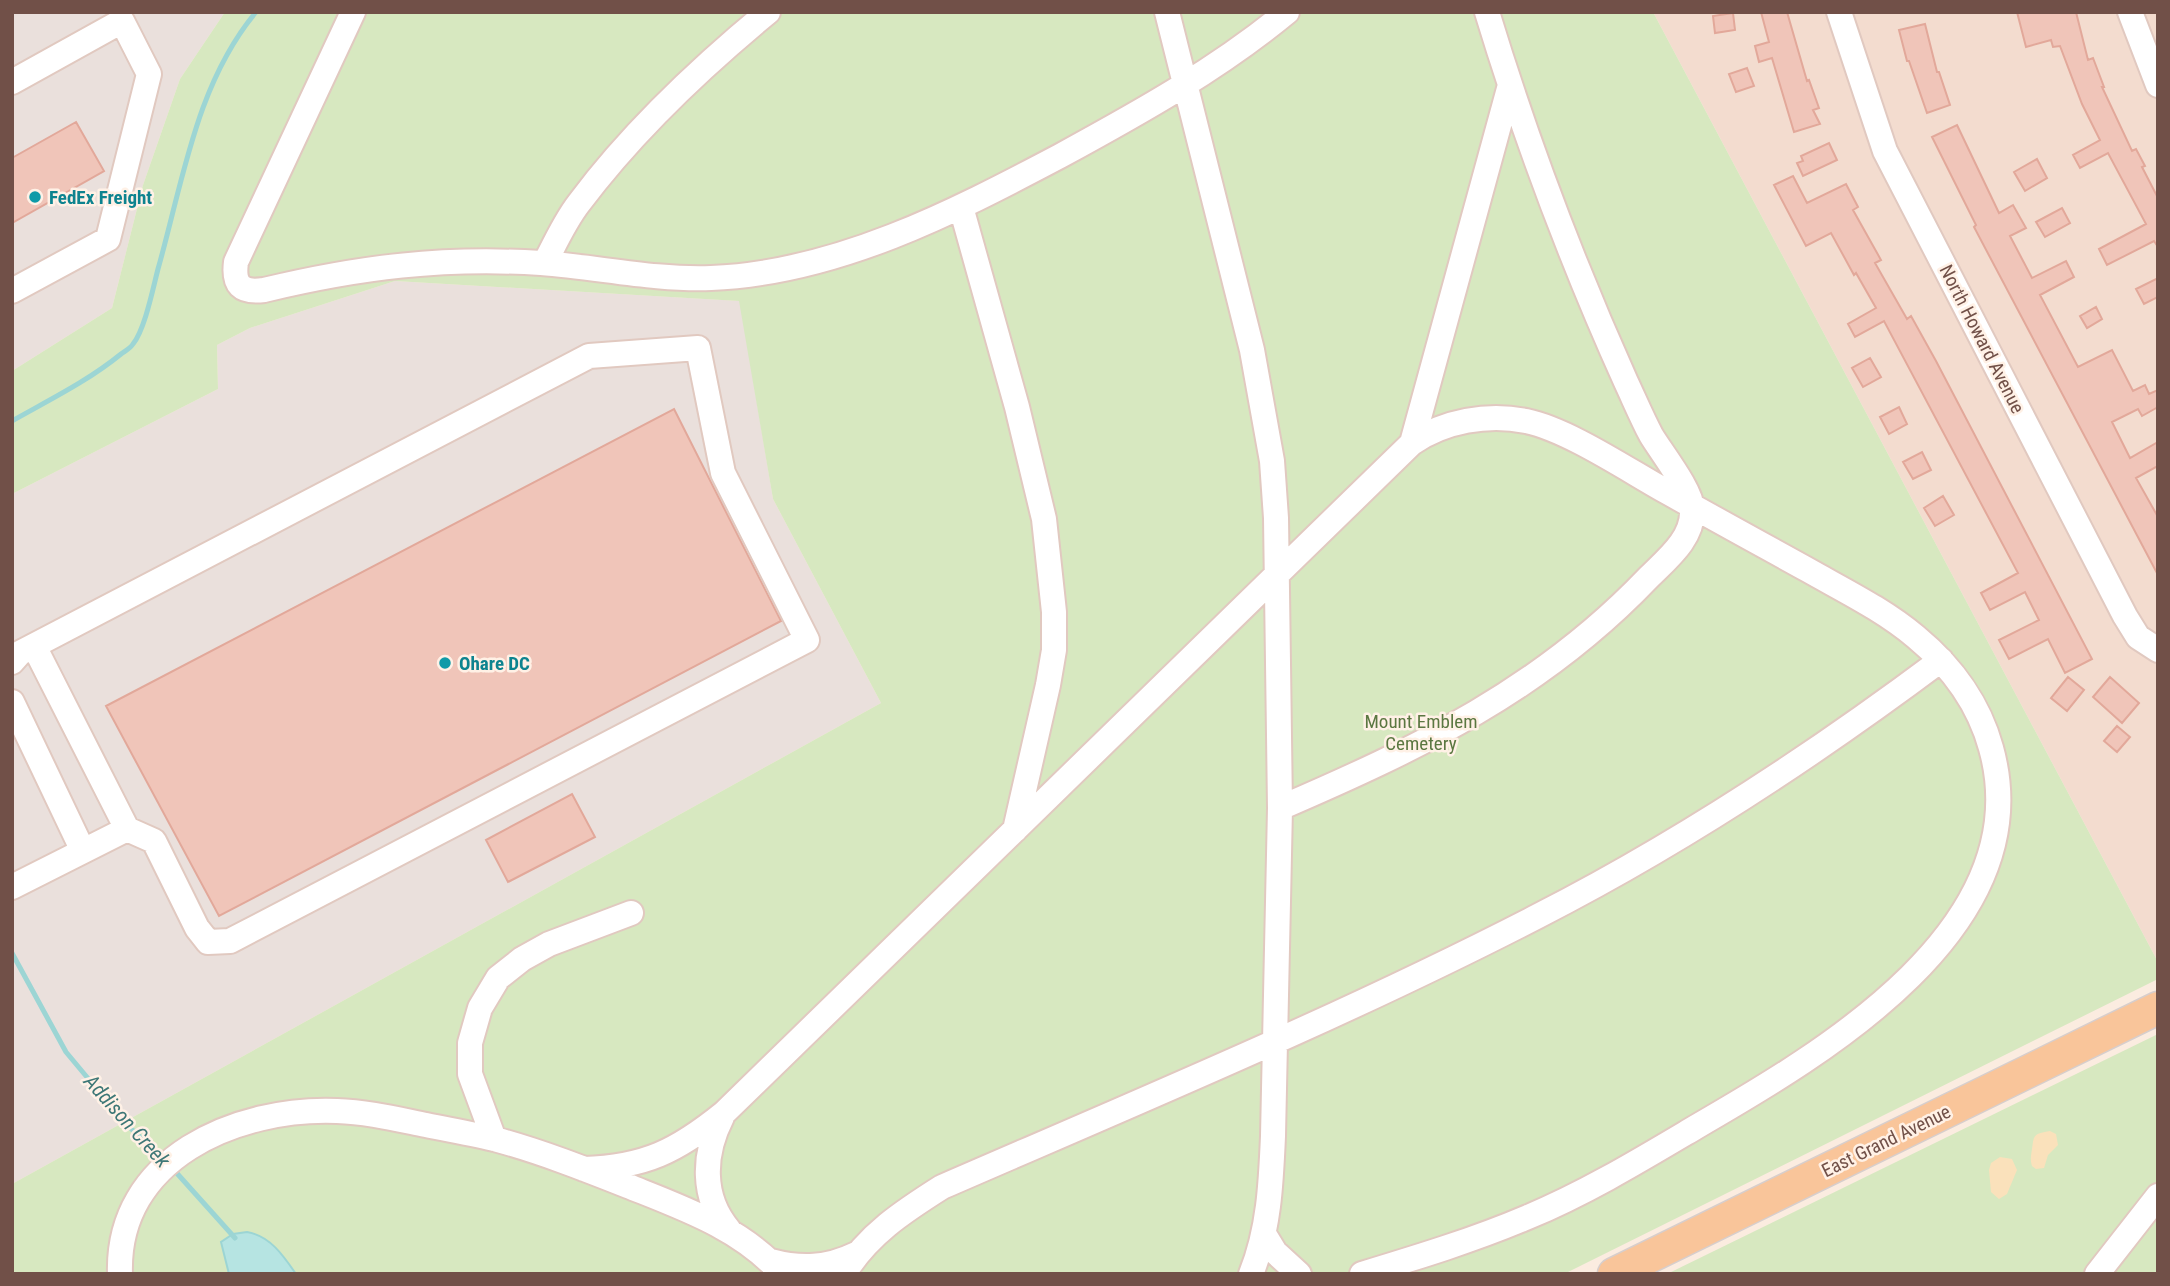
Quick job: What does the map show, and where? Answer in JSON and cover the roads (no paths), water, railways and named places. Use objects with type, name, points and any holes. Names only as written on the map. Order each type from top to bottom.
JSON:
[{"type":"main road","name":"East Grand Avenue","points":[[1614,1274],[2158,1008]]},
{"type":"street","points":[[353,12],[236,262],[234,272],[237,282],[251,292],[346,271],[441,261],[545,263],[678,279],[754,274],[835,257],[961,206],[1076,147],[1186,85],[1264,32],[1287,12]]},
{"type":"street","points":[[545,263],[578,204],[603,174],[676,95],[768,12]]},
{"type":"street","points":[[1167,12],[1237,285],[1265,414],[1273,472],[1280,808],[1275,1041],[1271,1171],[1264,1234],[1251,1274]]},
{"type":"street","points":[[1280,808],[1442,733],[1532,679],[1576,645],[1626,600],[1672,554],[1686,536],[1691,523],[1693,506],[1681,481],[1650,432],[1598,319],[1534,159],[1487,12]]},
{"type":"street","name":"North Howard Avenue","points":[[1839,12],[1885,151],[2124,616],[2138,637],[2157,649]]},
{"type":"street","points":[[2130,12],[2158,85]]},
{"type":"street","points":[[12,82],[122,21],[149,74],[108,239],[12,291]]},
{"type":"street","points":[[1412,443],[1510,85]]},
{"type":"street","points":[[961,206],[1017,407],[1044,519],[1054,612],[1054,650],[1048,685],[1015,831]]},
{"type":"street","points":[[12,662],[20,653],[589,356],[698,348],[723,473],[807,640],[230,941],[208,942],[197,928],[154,841],[127,829],[34,646]]},
{"type":"street","points":[[584,1169],[614,1168],[649,1160],[690,1139],[723,1113],[1412,443],[1424,434],[1462,421],[1527,421],[1567,437],[1869,604],[1899,624],[1941,660],[1976,708],[1985,729],[1996,771],[1998,818],[1991,858],[1973,898],[1913,974],[1856,1025],[1831,1043],[1648,1155],[1532,1216],[1451,1247],[1362,1274]]},
{"type":"street","points":[[120,1274],[121,1241],[138,1196],[157,1173],[179,1154],[218,1132],[267,1117],[336,1110],[381,1115],[494,1139],[584,1169],[729,1230],[777,1268],[850,1264],[898,1216],[942,1187],[1275,1041],[1528,921],[1667,844],[1814,750],[1941,660]]},
{"type":"street","points":[[12,702],[83,851]]},
{"type":"street","points":[[12,887],[127,829]]},
{"type":"street","points":[[494,1139],[470,1074],[470,1043],[480,1008],[498,978],[522,959],[549,944],[631,913]]},
{"type":"street","points":[[723,1113],[709,1146],[708,1180],[714,1209],[729,1230]]},
{"type":"street","points":[[2097,1274],[2158,1196]]},
{"type":"street","points":[[1264,1234],[1275,1252],[1299,1274]]},
{"type":"water","points":[[247,1232],[269,1242],[296,1274],[229,1274],[221,1242],[233,1234]]},
{"type":"waterway","points":[[12,421],[95,373],[129,348],[137,337],[148,308],[184,168],[205,102],[219,70],[256,12]]},
{"type":"waterway","name":"Addison Creek","points":[[12,953],[66,1052],[126,1124],[165,1160]]},
{"type":"waterway","name":"Addison Creek","points":[[174,1170],[235,1238]]},
{"type":"place","name":"FedEx Freight","points":[[35,197]]},
{"type":"place","name":"Ohare DC","points":[[445,663]]},
{"type":"park label","name":"Mount Emblem Cemetery","points":[[1421,732]]}]
